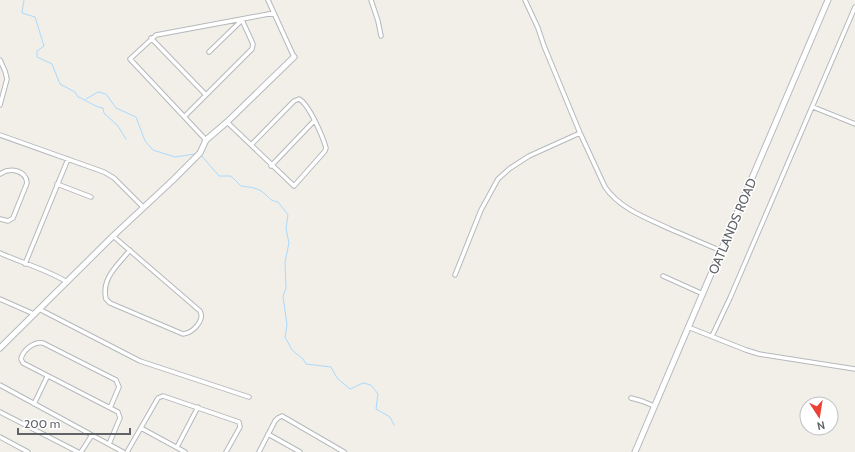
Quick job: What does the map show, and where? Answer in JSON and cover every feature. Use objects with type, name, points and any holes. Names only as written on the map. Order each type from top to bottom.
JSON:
[{"type":"street","points":[[0,348],[113,236],[200,153],[206,140],[227,122],[294,57],[268,0]]},
{"type":"street","points":[[371,0],[381,36]]},
{"type":"street","points":[[525,0],[538,28],[580,133],[605,187],[620,202],[639,215],[722,251]]},
{"type":"street","name":"OATLANDS ROAD","points":[[635,452],[828,0]]},
{"type":"street","points":[[712,336],[730,298],[855,9]]},
{"type":"street","points":[[206,140],[185,116],[130,60],[151,38],[159,34],[274,13]]},
{"type":"street","points":[[209,52],[242,20]]},
{"type":"street","points":[[185,116],[252,49],[253,44],[242,20]]},
{"type":"street","points":[[151,38],[206,95]]},
{"type":"street","points":[[0,60],[6,71],[7,79],[0,105]]},
{"type":"street","points":[[227,122],[271,166],[294,186],[325,151],[325,145],[302,100],[296,100],[251,145]]},
{"type":"street","points":[[812,107],[855,124]]},
{"type":"street","points":[[271,166],[314,121]]},
{"type":"street","points":[[455,275],[481,210],[498,179],[509,169],[529,156],[580,133]]},
{"type":"street","points":[[0,135],[109,175],[143,207]]},
{"type":"street","points":[[25,264],[68,159]]},
{"type":"street","points":[[0,174],[10,170],[18,172],[27,178],[27,183],[13,218],[8,221],[0,219]]},
{"type":"street","points":[[57,184],[91,197]]},
{"type":"street","points":[[113,236],[130,250],[200,311],[202,317],[189,333],[183,334],[110,303],[106,299],[106,283],[108,277],[130,250]]},
{"type":"street","points":[[0,253],[46,271],[67,282]]},
{"type":"street","points":[[663,276],[703,294]]},
{"type":"street","points":[[0,299],[34,314]]},
{"type":"street","points":[[39,309],[140,361],[250,397]]},
{"type":"street","points":[[688,327],[759,354],[855,369]]},
{"type":"street","points":[[109,444],[120,418],[118,412],[110,408],[47,376],[23,363],[21,359],[24,352],[34,343],[44,343],[116,380],[119,387],[110,408]]},
{"type":"street","points":[[34,404],[47,376]]},
{"type":"street","points":[[0,385],[92,434],[109,444],[115,450],[123,452]]},
{"type":"street","points":[[127,452],[158,398],[165,396],[239,422],[240,427],[226,452]]},
{"type":"street","points":[[630,398],[654,406]]},
{"type":"street","points":[[177,448],[198,407]]},
{"type":"street","points":[[0,412],[78,452]]},
{"type":"street","points":[[258,452],[278,418],[282,416],[344,452]]},
{"type":"street","points":[[141,428],[185,452]]},
{"type":"street","points":[[81,452],[92,434]]},
{"type":"street","points":[[268,434],[300,452]]},
{"type":"street","points":[[0,437],[28,452]]},
{"type":"waterway","points":[[24,0],[22,13],[35,17],[44,46],[37,51],[37,57],[52,64],[60,84],[75,92],[78,97],[103,108],[104,113],[118,126],[126,139]]},
{"type":"waterway","points":[[86,99],[98,92],[106,94],[116,108],[136,117],[145,141],[153,150],[175,157],[195,154]]},
{"type":"waterway","points":[[201,155],[219,176],[231,176],[241,186],[260,190],[271,200],[278,202],[288,215],[286,229],[289,243],[285,262],[286,288],[283,296],[287,325],[285,337],[292,350],[303,359],[306,364],[331,367],[337,378],[350,389],[363,383],[371,385],[378,394],[376,409],[390,417],[394,425]]}]
